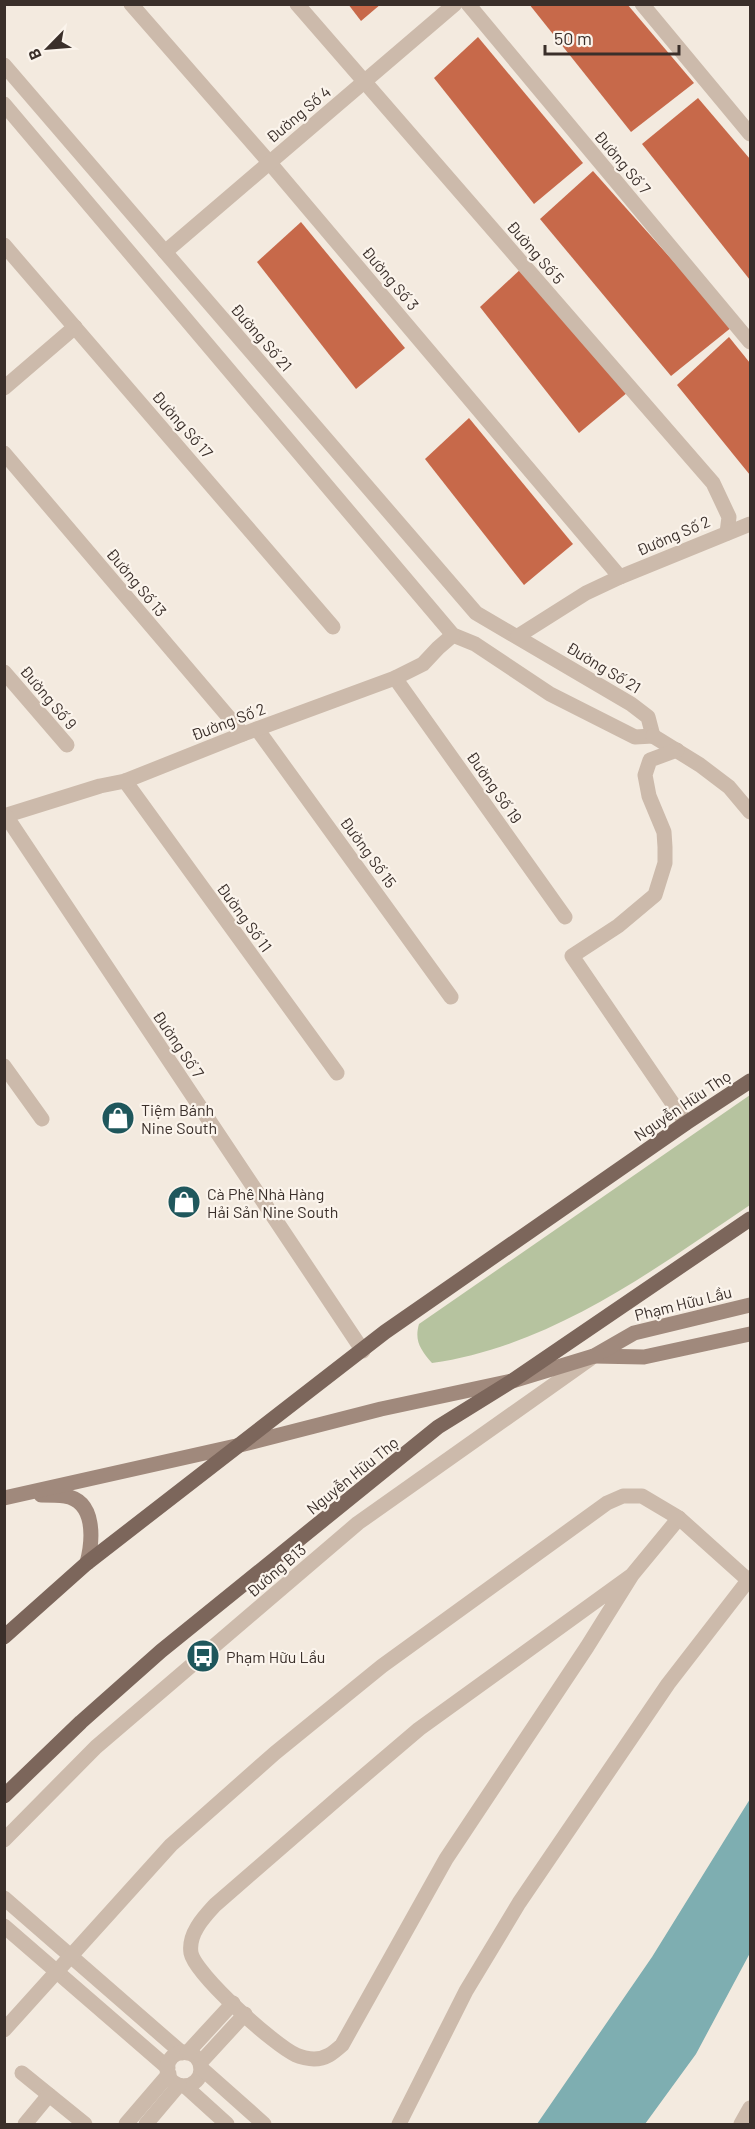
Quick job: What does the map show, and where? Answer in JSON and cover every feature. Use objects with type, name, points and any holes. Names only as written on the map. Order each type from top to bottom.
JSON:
[{"type":"main road","name":"Nguyễn Hữu Thọ","points":[[4,1638],[87,1563],[385,1332],[750,1081]]},
{"type":"main road","name":"Nguyễn Hữu Thọ","points":[[4,1796],[81,1722],[161,1651],[438,1427],[512,1381],[750,1220]]},
{"type":"main road","name":"Phạm Hữu Lầu","points":[[4,1498],[236,1446],[381,1409],[512,1381],[594,1356],[634,1333],[750,1305]]},
{"type":"main road","name":"Phạm Hữu Lầu","points":[[594,1356],[644,1357],[750,1334]]},
{"type":"main road","points":[[23,1494],[67,1496],[83,1506],[92,1524],[92,1544],[87,1563]]},
{"type":"street","name":"Đường Số 3","points":[[131,4],[269,162],[620,577]]},
{"type":"street","name":"Đường Số 5","points":[[297,4],[713,483],[729,517],[727,533]]},
{"type":"street","name":"Đường Số 4","points":[[165,252],[455,4]]},
{"type":"street","name":"Đường Số 7","points":[[468,4],[750,342]]},
{"type":"street","points":[[642,4],[750,134]]},
{"type":"street","name":"Đường Số 21","points":[[4,65],[476,613],[631,704],[648,717],[653,736]]},
{"type":"street","points":[[4,104],[453,635],[475,644],[550,694],[635,737],[653,736],[677,750],[729,787],[750,812]]},
{"type":"street","name":"Đường Số 17","points":[[4,245],[333,627]]},
{"type":"street","points":[[4,388],[75,327]]},
{"type":"street","name":"Đường Số 13","points":[[4,453],[250,731]]},
{"type":"street","name":"Đường Số 2","points":[[518,636],[586,593],[750,524]]},
{"type":"street","name":"Đường Số 2","points":[[5,816],[100,786],[125,782],[250,731],[395,678],[423,664],[453,635]]},
{"type":"street","name":"Đường Số 9","points":[[4,672],[67,745]]},
{"type":"street","name":"Đường Số 19","points":[[395,678],[565,917]]},
{"type":"street","name":"Đường Số 15","points":[[250,731],[451,997]]},
{"type":"street","points":[[677,750],[650,760],[645,775],[663,831],[665,863],[654,895],[618,926],[572,956],[686,1123]]},
{"type":"street","name":"Đường Số 11","points":[[125,782],[337,1073]]},
{"type":"street","name":"Đường Số 7","points":[[5,816],[363,1351]]},
{"type":"street","points":[[4,1065],[42,1119]]},
{"type":"street","name":"Đường B13","points":[[4,1840],[96,1747],[358,1523],[594,1356]]},
{"type":"street","points":[[4,2030],[171,1845],[275,1753],[382,1666],[607,1503],[623,1496],[642,1496],[679,1518],[749,1579],[668,1684],[519,1903],[466,1991],[399,2124]]},
{"type":"street","points":[[632,1575],[419,1730],[215,1905],[201,1920],[193,1937],[191,1953],[199,1969],[211,1984],[275,2042],[296,2055],[312,2060],[329,2056],[342,2045],[446,1859],[591,1641],[632,1575],[679,1518]]},
{"type":"street","points":[[567,1622],[583,1627],[591,1641]]},
{"type":"street","points":[[4,1898],[184,2052],[197,2058],[201,2066],[264,2124]]},
{"type":"street","points":[[4,1926],[227,2124]]},
{"type":"street","points":[[146,2124],[175,2078],[172,2058],[184,2052],[233,2003]]},
{"type":"street","points":[[175,2078],[194,2082],[198,2079],[201,2066],[245,2014]]},
{"type":"street","points":[[22,2073],[85,2124]]},
{"type":"street","points":[[126,2124],[175,2078]]},
{"type":"street","points":[[25,2124],[49,2095]]},
{"type":"street","points":[[741,2124],[750,2108]]},
{"type":"green space","points":[[750,1095],[750,1205],[638,1279],[560,1323],[476,1354],[432,1363],[418,1340],[419,1324]]},
{"type":"water","points":[[750,1799],[750,1953],[696,2054],[645,2124],[537,2124],[652,1957]]},
{"type":"building","points":[[348,4],[381,4],[361,21]]},
{"type":"building","points":[[529,4],[627,4],[694,83],[631,132]]},
{"type":"building","points":[[478,37],[583,163],[534,204],[434,78]]},
{"type":"building","points":[[698,98],[750,159],[750,280],[642,144]]},
{"type":"building","points":[[593,171],[732,327],[671,376],[540,219]]},
{"type":"building","points":[[301,222],[405,348],[356,389],[257,262]]},
{"type":"building","points":[[524,266],[628,392],[579,433],[480,307]]},
{"type":"building","points":[[729,337],[750,363],[750,475],[677,385]]},
{"type":"building","points":[[469,418],[573,544],[524,585],[425,459]]},
{"type":"place","name":"Tiệm Bánh Nine South","points":[[118,1118]]},
{"type":"place","name":"Cà Phê Nhà Hàng Hải Sản Nine South","points":[[184,1202]]},
{"type":"place","name":"Phạm Hữu Lầu","points":[[203,1656]]}]
